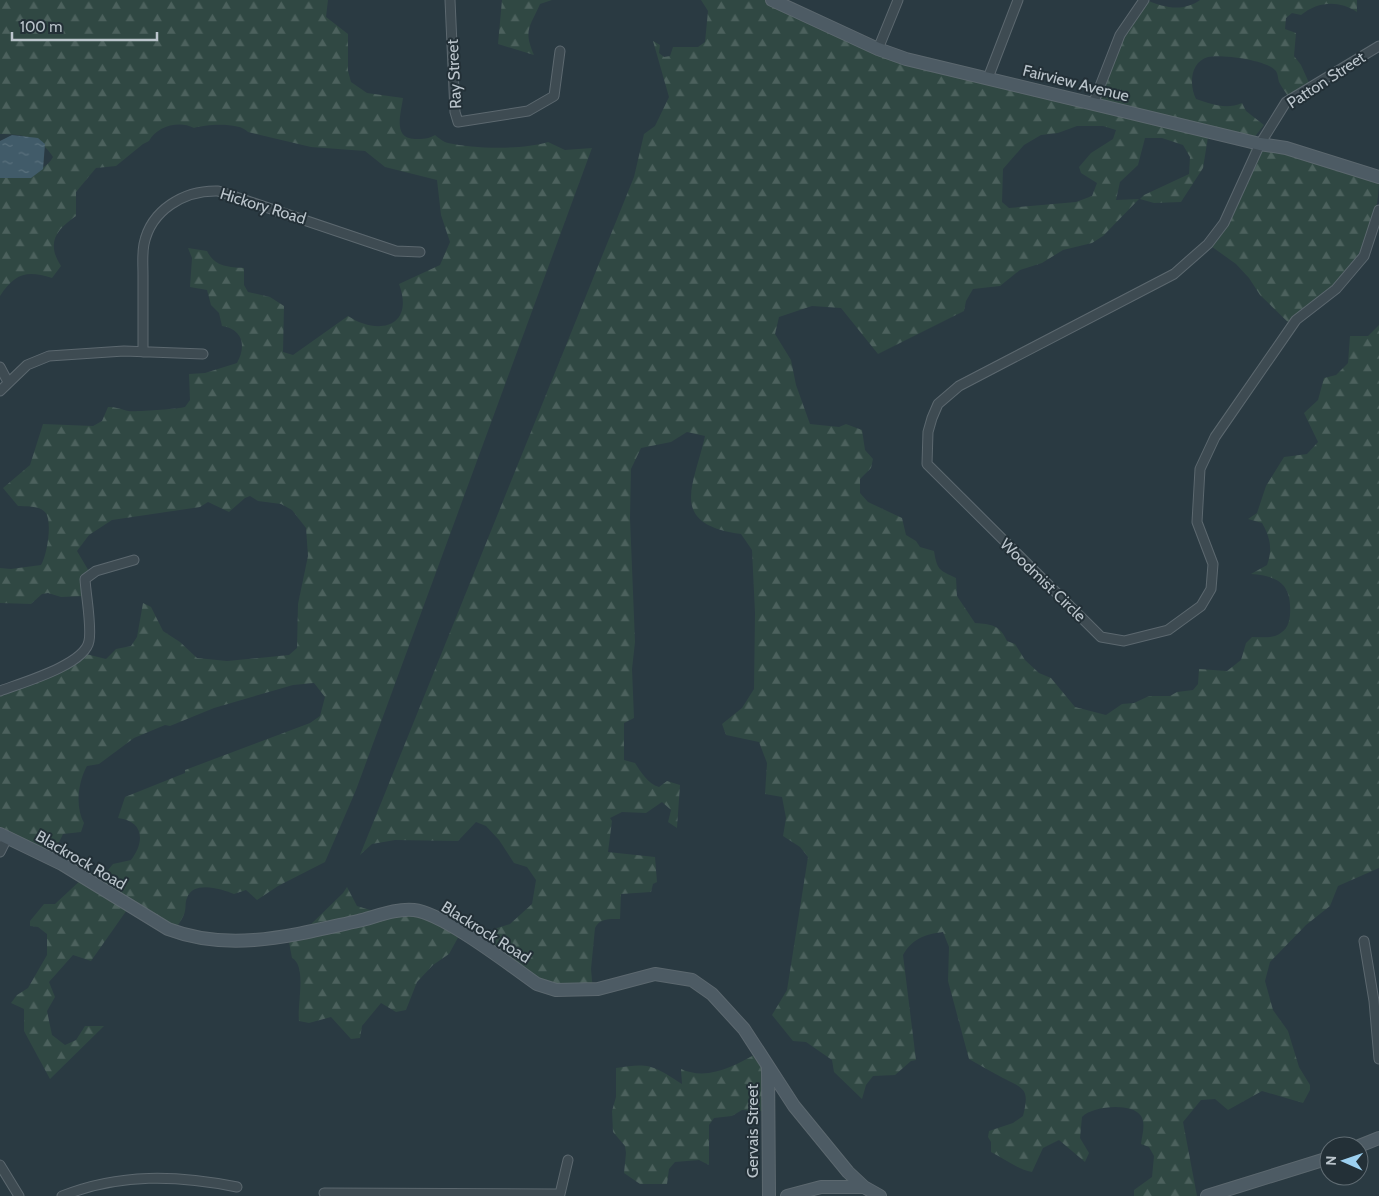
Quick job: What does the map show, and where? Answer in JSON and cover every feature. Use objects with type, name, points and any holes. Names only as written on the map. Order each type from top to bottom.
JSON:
[{"type":"street","name":"Ray Street","points":[[450,0],[455,112],[458,122],[528,111],[554,96],[560,51]]},
{"type":"street","name":"Fairview Avenue","points":[[772,0],[878,49],[930,66],[988,78],[1260,144],[1286,148],[1379,177]]},
{"type":"street","points":[[878,49],[898,0]]},
{"type":"street","points":[[988,78],[1018,0]]},
{"type":"street","points":[[1093,104],[1120,36],[1144,0]]},
{"type":"street","name":"Patton Street","points":[[1260,144],[1286,102],[1379,46]]},
{"type":"street","name":"Woodmist Circle","points":[[1260,144],[1224,223],[1208,244],[1188,263],[1174,274],[959,386],[938,404],[932,418],[928,432],[927,464],[955,494],[1101,637],[1124,641],[1168,630],[1201,606],[1211,589],[1213,564],[1197,522],[1200,469],[1215,437],[1296,320],[1336,289],[1364,256],[1379,210]]},
{"type":"street","name":"Hickory Road","points":[[143,352],[144,245],[154,220],[168,206],[184,196],[203,190],[218,191],[239,196],[396,251],[420,252]]},
{"type":"street","points":[[0,391],[27,366],[49,356],[143,352],[203,354]]},
{"type":"street","points":[[0,367],[8,382]]},
{"type":"street","points":[[0,691],[49,673],[82,654],[89,643],[90,632],[85,579],[96,572],[134,560]]},
{"type":"street","points":[[0,852],[3,836]]},
{"type":"street","name":"Blackrock Road","points":[[3,836],[62,864],[168,929],[187,936],[217,941],[283,938],[388,913],[413,910],[436,917],[537,984],[556,990],[598,989],[655,974],[692,980],[712,994],[744,1029],[794,1106],[864,1187],[880,1196]]},
{"type":"street","points":[[1364,941],[1374,1001],[1379,1059]]},
{"type":"street","name":"Gervais Street","points":[[768,1066],[769,1196]]},
{"type":"street","points":[[324,1193],[560,1195],[568,1160]]},
{"type":"street","points":[[1207,1196],[1319,1161]]},
{"type":"street","points":[[0,1165],[19,1196]]},
{"type":"street","points":[[62,1196],[101,1183],[145,1177],[184,1178],[236,1187]]},
{"type":"street","points":[[787,1196],[821,1187],[864,1187]]},
{"type":"green space","points":[[0,0],[328,0],[326,17],[348,34],[348,71],[351,82],[367,93],[403,98],[400,125],[404,135],[408,138],[424,139],[435,135],[448,143],[485,147],[525,146],[548,142],[565,150],[592,148],[356,790],[325,862],[278,886],[257,900],[246,890],[234,894],[208,887],[195,889],[190,892],[187,898],[183,918],[176,929],[129,907],[91,961],[73,955],[49,982],[55,997],[47,1011],[52,1035],[65,1045],[76,1040],[85,1026],[104,1026],[50,1079],[24,1031],[24,1009],[11,1003],[17,995],[28,988],[47,955],[47,934],[38,927],[30,926],[30,921],[44,904],[55,904],[83,878],[98,882],[113,864],[131,860],[139,846],[140,833],[133,823],[118,818],[125,797],[185,773],[185,770],[310,723],[320,716],[325,697],[314,683],[293,685],[214,708],[134,738],[99,764],[87,766],[81,779],[79,794],[79,810],[84,823],[81,832],[63,834],[52,857],[0,834],[0,690],[48,674],[82,653],[106,659],[116,649],[131,646],[137,637],[143,603],[151,607],[163,631],[180,642],[197,658],[227,661],[289,655],[297,648],[298,604],[308,556],[306,528],[292,510],[281,504],[258,501],[250,496],[229,512],[208,502],[200,507],[112,520],[89,535],[77,551],[90,573],[84,596],[61,597],[48,593],[42,594],[31,604],[0,603],[0,568],[11,569],[41,565],[47,546],[49,530],[49,522],[45,512],[35,507],[18,506],[3,488],[30,465],[43,424],[93,426],[102,421],[108,407],[132,411],[185,407],[190,400],[189,374],[205,373],[237,363],[242,350],[241,339],[238,334],[222,326],[219,313],[211,305],[207,290],[190,287],[192,258],[188,248],[207,251],[214,260],[223,265],[244,268],[244,285],[248,292],[270,297],[284,306],[283,352],[293,355],[348,316],[359,322],[371,325],[382,326],[391,324],[398,318],[402,310],[403,299],[399,284],[440,265],[450,242],[441,215],[437,180],[385,167],[365,151],[311,147],[248,132],[231,125],[194,128],[175,125],[163,128],[157,132],[149,141],[116,166],[96,168],[76,192],[76,216],[63,226],[55,238],[54,250],[61,266],[52,278],[35,274],[22,275],[11,282],[0,296],[0,175],[37,171],[49,163],[53,157],[37,141],[23,136],[0,134]]},
{"type":"green space","points":[[502,0],[552,0],[540,4],[529,29],[529,40],[534,55],[498,44]]},
{"type":"green space","points":[[701,0],[772,0],[888,53],[1090,103],[1119,34],[1146,0],[1174,8],[1194,4],[1200,0],[1357,0],[1357,12],[1343,5],[1329,4],[1314,7],[1301,15],[1292,13],[1286,18],[1285,29],[1296,33],[1294,56],[1301,65],[1310,85],[1290,99],[1279,82],[1276,71],[1264,64],[1233,57],[1214,56],[1202,60],[1194,69],[1192,87],[1196,99],[1224,106],[1242,103],[1246,111],[1264,125],[1253,139],[1379,177],[1377,202],[1372,224],[1364,244],[1354,261],[1326,293],[1291,325],[1260,295],[1249,278],[1236,264],[1208,244],[1223,221],[1242,181],[1252,140],[1209,131],[1203,168],[1181,202],[1154,203],[1140,199],[1144,195],[1189,174],[1190,157],[1183,145],[1162,138],[1145,138],[1138,165],[1120,182],[1116,200],[1139,199],[1103,236],[1092,243],[1063,250],[1042,263],[1020,270],[1000,286],[973,289],[966,301],[964,311],[878,354],[841,308],[812,306],[779,317],[775,334],[791,360],[796,385],[810,424],[839,427],[846,424],[862,430],[865,450],[873,459],[871,468],[860,479],[860,493],[868,502],[902,518],[906,535],[916,541],[920,547],[934,551],[936,562],[940,569],[956,578],[957,596],[975,623],[994,626],[998,629],[1007,641],[1015,644],[1025,660],[1039,673],[1051,678],[1075,707],[1106,715],[1122,704],[1134,703],[1149,696],[1170,696],[1177,692],[1193,690],[1198,684],[1199,669],[1227,671],[1241,660],[1246,643],[1252,637],[1275,636],[1286,628],[1290,605],[1286,589],[1277,580],[1270,577],[1251,574],[1267,565],[1270,548],[1269,538],[1262,523],[1248,519],[1257,513],[1266,486],[1284,457],[1307,454],[1318,442],[1304,413],[1318,400],[1324,378],[1336,375],[1348,363],[1350,336],[1368,336],[1379,325],[1379,868],[1338,886],[1330,906],[1306,925],[1270,962],[1265,981],[1273,1010],[1288,1031],[1299,1067],[1310,1085],[1310,1090],[1303,1103],[1262,1091],[1228,1110],[1215,1099],[1201,1100],[1183,1122],[1197,1196],[1134,1196],[1134,1190],[1152,1177],[1154,1156],[1149,1147],[1141,1144],[1143,1126],[1141,1116],[1136,1112],[1121,1107],[1094,1110],[1082,1117],[1080,1138],[1089,1153],[1085,1162],[1059,1140],[1043,1148],[1032,1172],[1016,1166],[991,1152],[991,1142],[988,1137],[989,1131],[1013,1123],[1023,1116],[1025,1095],[1020,1087],[969,1059],[948,981],[949,947],[943,932],[920,938],[903,955],[916,1060],[911,1061],[895,1075],[873,1076],[866,1085],[862,1099],[834,1072],[832,1060],[806,1042],[793,1041],[772,1015],[787,990],[808,857],[800,847],[783,836],[786,818],[782,797],[765,794],[767,763],[759,742],[726,735],[722,724],[742,708],[754,689],[755,613],[752,550],[741,534],[718,529],[703,522],[694,512],[691,500],[692,486],[705,436],[687,432],[671,442],[641,448],[631,469],[630,518],[635,642],[632,669],[634,718],[624,723],[624,760],[635,763],[651,783],[659,787],[667,781],[680,785],[677,828],[668,822],[671,810],[662,802],[646,813],[622,812],[610,818],[612,821],[608,852],[655,857],[657,882],[653,884],[651,892],[621,894],[620,919],[609,919],[599,922],[595,928],[591,969],[593,991],[556,990],[483,947],[494,929],[510,924],[532,904],[536,880],[527,867],[514,863],[499,840],[486,826],[476,822],[458,841],[395,840],[372,844],[360,855],[634,177],[644,134],[655,126],[669,97],[653,41],[660,45],[659,53],[664,57],[670,56],[673,47],[698,47],[705,42],[708,11]],"holes":[[[1077,126],[1103,126],[1116,130],[1113,139],[1091,153],[1079,167],[1081,173],[1097,183],[1092,196],[1076,202],[1009,208],[1002,202],[1003,169],[1024,145],[1041,135],[1058,133]]]},
{"type":"green space","points":[[347,887],[357,906],[383,914],[416,911],[460,934],[449,954],[433,965],[417,982],[406,1010],[396,1012],[381,1003],[362,1026],[360,1038],[351,1039],[331,1017],[309,1023],[299,1021],[299,969],[297,962],[292,958],[288,937],[303,932]]},
{"type":"green space","points":[[757,1053],[761,1057],[767,1111],[742,1110],[732,1116],[714,1118],[709,1125],[709,1165],[699,1160],[675,1162],[669,1169],[667,1184],[640,1184],[624,1173],[625,1146],[613,1132],[612,1111],[616,1097],[616,1068],[637,1065],[651,1067],[658,1069],[682,1084],[681,1069],[691,1072],[711,1073],[740,1063]]},
{"type":"water","points":[[12,135],[38,138],[45,144],[43,169],[31,178],[0,178],[0,141]]}]
